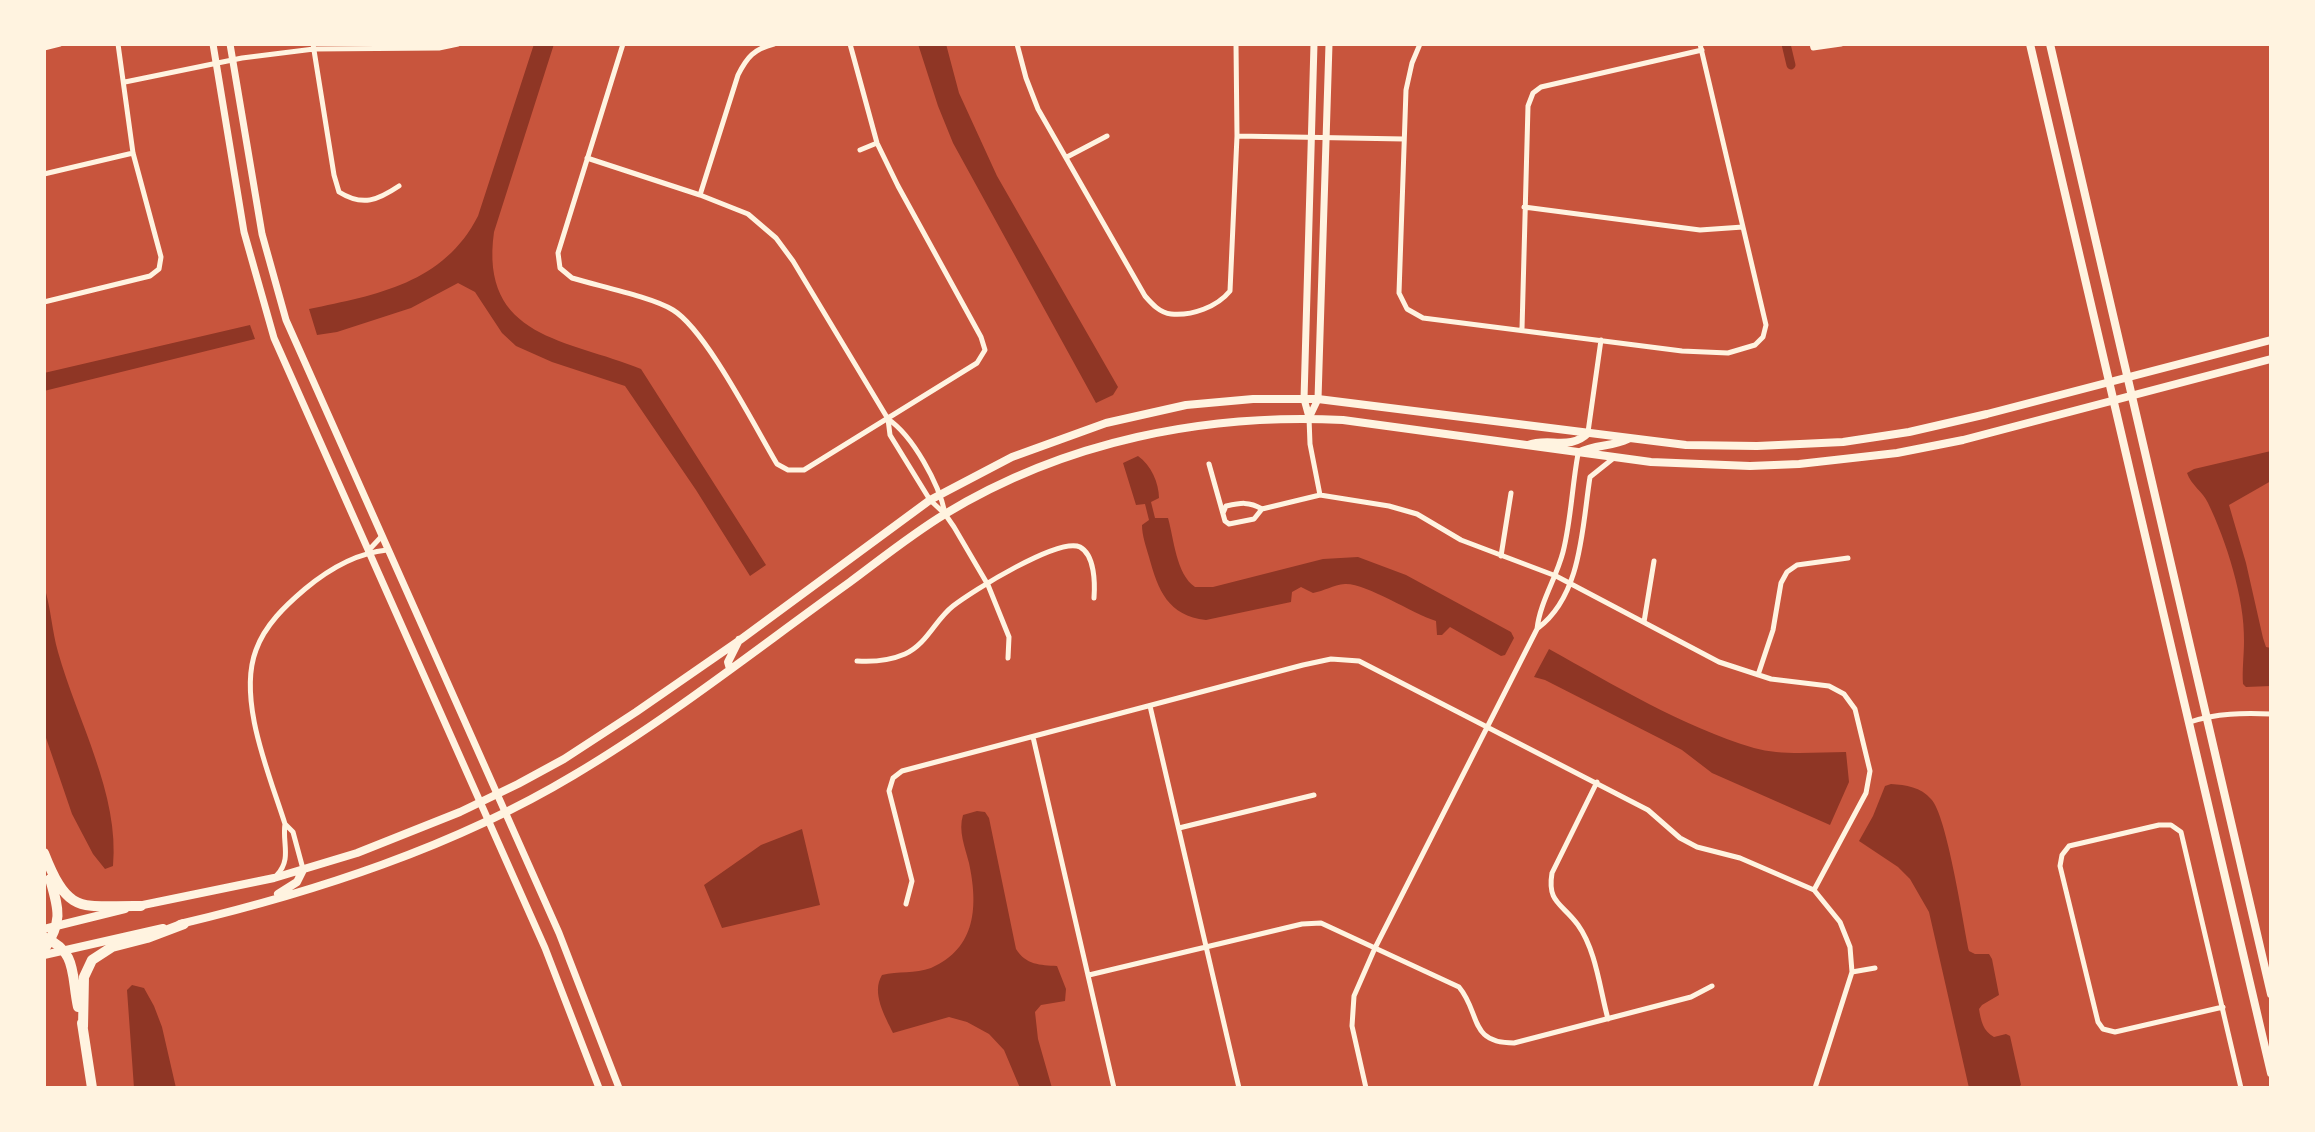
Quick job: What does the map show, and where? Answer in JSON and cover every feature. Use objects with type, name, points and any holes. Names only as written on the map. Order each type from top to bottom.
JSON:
[{"type":"highway","points":[[44,854],[55,880],[73,901],[92,907],[141,906]]},
{"type":"highway","points":[[44,854],[58,906],[57,925],[46,946],[65,950],[70,964],[92,1088]]},
{"type":"highway","points":[[83,1027],[84,977],[92,960],[112,947],[184,924]]},
{"type":"main road","points":[[2030,44],[2271,1073]]},
{"type":"main road","points":[[2050,44],[2271,994]]},
{"type":"main road","points":[[44,929],[303,870],[357,853],[497,794],[564,759],[740,640],[930,500],[1012,457],[1106,423],[1186,405],[1253,399],[1318,399],[1686,445],[1843,442],[1909,432],[1987,414],[2271,340]]},
{"type":"main road","points":[[46,946],[65,950],[256,905],[381,864],[488,820],[571,777],[628,741],[945,514],[1025,473],[1113,443],[1196,425],[1309,418],[1684,464],[1750,466],[1848,460],[1940,445],[2271,359]]},
{"type":"main road","points":[[1527,445],[1539,441],[1570,444],[1588,433]]},
{"type":"main road","points":[[1578,453],[1595,445],[1629,439]]},
{"type":"main road","points":[[730,669],[728,662],[740,640]]},
{"type":"main road","points":[[256,905],[290,888],[303,870]]},
{"type":"main road","points":[[2246,962],[2263,959]]},
{"type":"street","points":[[44,48],[60,44]]},
{"type":"street","points":[[44,302],[150,276],[159,269],[161,257],[133,153],[118,44]]},
{"type":"street","points":[[213,44],[244,232],[261,299],[292,382],[545,948],[599,1088]]},
{"type":"street","points":[[230,44],[262,234],[286,320],[574,971],[619,1088]]},
{"type":"street","points":[[623,44],[558,253],[560,268],[572,278],[669,307],[683,317],[700,336],[777,464],[788,470],[804,470],[888,419],[977,363],[985,350],[981,337],[877,143],[850,44]]},
{"type":"street","points":[[700,195],[746,58],[759,47],[774,44]]},
{"type":"street","points":[[1017,44],[1038,109],[1145,296],[1155,307],[1171,314],[1206,309],[1230,291],[1237,136],[1236,44]]},
{"type":"street","points":[[1314,44],[1304,399],[1320,495]]},
{"type":"street","points":[[1309,418],[1318,399],[1329,44]]},
{"type":"street","points":[[1420,44],[1406,90],[1399,293],[1407,309],[1423,318],[1728,353],[1755,345],[1763,337],[1766,325],[1701,47],[1541,87],[1533,93],[1528,106],[1522,329]]},
{"type":"street","points":[[1812,44],[1813,48],[1820,49],[1839,44]]},
{"type":"street","points":[[125,82],[314,46],[456,45]]},
{"type":"street","points":[[314,46],[339,192],[352,200],[366,200],[381,198],[399,186]]},
{"type":"street","points":[[1067,157],[1107,136]]},
{"type":"street","points":[[1237,136],[1404,139]]},
{"type":"street","points":[[860,150],[877,143]]},
{"type":"street","points":[[44,174],[133,153]]},
{"type":"street","points":[[587,158],[748,214],[776,238],[888,419],[890,435],[904,458],[930,500],[945,514],[988,585],[1009,637],[1008,658]]},
{"type":"street","points":[[1524,207],[1700,230],[1743,227]]},
{"type":"street","points":[[1588,433],[1601,340]]},
{"type":"street","points":[[888,419],[903,429],[941,494],[945,514]]},
{"type":"street","points":[[904,458],[916,451]]},
{"type":"street","points":[[1366,1088],[1352,1026],[1354,996],[1375,948],[1537,629],[1539,612],[1556,576],[1564,547],[1578,453]]},
{"type":"street","points":[[1537,629],[1551,618],[1571,584],[1590,477],[1615,457]]},
{"type":"street","points":[[1209,464],[1225,521],[1229,524],[1254,519],[1262,509],[1320,495],[1389,506],[1417,514],[1461,540],[1556,576],[1719,662],[1771,679],[1829,686],[1844,694],[1855,709],[1870,771],[1866,793],[1814,890]]},
{"type":"street","points":[[1501,556],[1511,493]]},
{"type":"street","points":[[1223,513],[1226,506],[1238,503],[1252,503],[1262,509]]},
{"type":"street","points":[[274,878],[285,865],[285,824],[254,717],[251,681],[255,652],[271,622],[290,602],[314,581],[368,552],[381,537]]},
{"type":"street","points":[[857,661],[873,662],[906,654],[929,635],[952,606],[1065,546],[1077,545],[1087,553],[1096,581],[1094,598]]},
{"type":"street","points":[[368,552],[387,550]]},
{"type":"street","points":[[1758,675],[1773,630],[1781,583],[1787,572],[1797,565],[1848,558]]},
{"type":"street","points":[[1644,622],[1654,561]]},
{"type":"street","points":[[906,904],[912,881],[889,791],[893,778],[902,771],[1303,665],[1331,659],[1359,661],[1648,810],[1680,838],[1697,847],[1740,858],[1814,890],[1840,922],[1850,947],[1852,972],[1815,1088]]},
{"type":"street","points":[[1150,706],[1239,1088]]},
{"type":"street","points":[[2190,722],[2240,712],[2271,714]]},
{"type":"street","points":[[1033,737],[1114,1088]]},
{"type":"street","points":[[1597,782],[1552,873],[1550,886],[1553,899],[1578,925],[1587,942],[1608,1019]]},
{"type":"street","points":[[1179,828],[1314,795]]},
{"type":"street","points":[[285,824],[293,832],[303,870]]},
{"type":"street","points":[[2223,1007],[2115,1032],[2103,1029],[2098,1022],[2060,866],[2062,855],[2069,846],[2159,825],[2171,825],[2181,832],[2223,1007],[2241,1088]]},
{"type":"street","points":[[1089,975],[1302,924],[1321,923],[1459,987],[1468,997],[1476,1027],[1486,1037],[1499,1043],[1514,1043],[1691,997],[1712,986]]},
{"type":"street","points":[[1852,972],[1875,968]]},
{"type":"shaded area","points":[[534,44],[554,44],[494,232],[493,267],[500,294],[515,314],[534,329],[558,341],[641,369],[766,565],[750,576],[625,386],[552,362],[516,346],[502,333],[475,292],[458,283],[411,308],[337,332],[317,335],[309,309],[359,298],[406,282],[447,257],[464,239],[478,216]]},
{"type":"shaded area","points":[[918,44],[946,44],[959,93],[997,176],[1118,387],[1113,395],[1096,403],[953,143]]},
{"type":"shaded area","points":[[250,325],[255,339],[44,391],[44,373]]},
{"type":"shaded area","points":[[2271,451],[2271,481],[2229,505],[2263,638],[2266,647],[2271,648],[2271,686],[2246,687],[2243,684],[2241,607],[2233,570],[2208,503],[2187,473]]},
{"type":"shaded area","points":[[1138,456],[1150,469],[1158,486],[1159,498],[1151,502],[1155,518],[1168,518],[1180,565],[1195,587],[1213,587],[1323,559],[1358,557],[1406,575],[1511,632],[1514,638],[1505,655],[1501,656],[1450,627],[1442,635],[1437,635],[1436,621],[1365,588],[1345,584],[1313,593],[1301,587],[1292,592],[1291,602],[1206,620],[1182,613],[1161,590],[1145,545],[1142,525],[1149,520],[1145,504],[1136,505],[1123,463]]},
{"type":"shaded area","points":[[44,586],[58,652],[104,785],[110,812],[113,866],[105,869],[93,854],[72,814],[44,732]]},
{"type":"shaded area","points":[[1549,649],[1648,704],[1727,739],[1776,752],[1846,752],[1849,782],[1830,825],[1712,773],[1682,750],[1534,677]]},
{"type":"shaded area","points":[[1891,784],[1918,789],[1931,799],[1937,809],[1959,895],[1969,951],[1989,954],[1992,959],[1999,995],[1979,1009],[1982,1022],[1994,1037],[2010,1036],[2021,1085],[2017,1088],[1969,1088],[1929,912],[1910,879],[1898,867],[1859,841],[1885,786]]},
{"type":"shaded area","points":[[985,812],[989,818],[1016,949],[1029,961],[1057,966],[1066,989],[1065,1001],[1041,1005],[1035,1012],[1038,1039],[1052,1088],[1020,1088],[1004,1050],[989,1034],[967,1022],[949,1017],[893,1033],[880,1004],[878,989],[882,975],[931,968],[958,949],[966,937],[971,924],[973,894],[962,821],[963,815]]},
{"type":"shaded area","points":[[802,829],[820,905],[722,928],[704,885],[761,845]]},
{"type":"shaded area","points":[[132,985],[144,988],[154,1006],[176,1088],[134,1088],[127,990]]},
{"type":"waterway","points":[[1786,44],[1791,65]]}]
